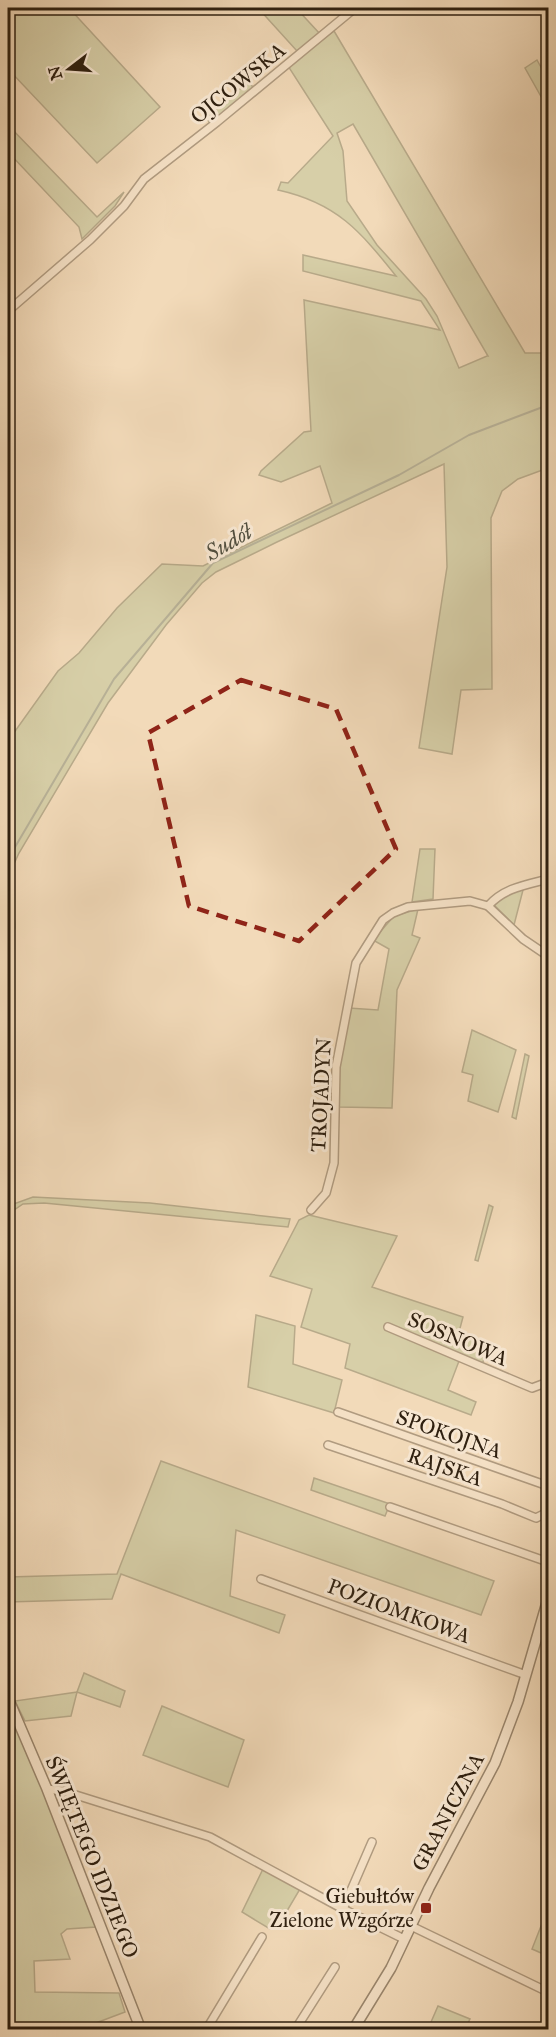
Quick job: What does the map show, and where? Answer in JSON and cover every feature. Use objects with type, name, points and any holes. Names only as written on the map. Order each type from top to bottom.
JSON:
[{"type":"street","name":"OJCOWSKA","points":[[8,311],[90,240],[124,206],[141,183],[355,8]]},
{"type":"street","points":[[549,879],[506,890],[488,906],[523,939],[549,956]]},
{"type":"street","name":"TROJADYN","points":[[311,1210],[326,1193],[334,1163],[336,1067],[350,988],[356,963],[365,945],[383,920],[403,908],[470,901],[488,906]]},
{"type":"street","name":"SOSNOWA","points":[[388,1328],[532,1388],[549,1382]]},
{"type":"street","name":"SPOKOJNA","points":[[338,1412],[549,1486]]},
{"type":"street","name":"RAJSKA","points":[[328,1445],[502,1504],[536,1518],[549,1512]]},
{"type":"street","points":[[390,1507],[549,1562]]},
{"type":"street","name":"POZIOMKOWA","points":[[261,1579],[526,1675]]},
{"type":"street","name":"GRANICZNA","points":[[353,2030],[387,1975],[495,1762],[526,1675],[549,1599]]},
{"type":"street","name":"ŚWIĘTEGO IDZIEGO","points":[[8,1698],[47,1789],[141,2030]]},
{"type":"street","points":[[47,1789],[63,1791],[210,1837],[404,1940]]},
{"type":"street","points":[[342,1909],[372,1842]]},
{"type":"street","points":[[411,1926],[549,1992]]},
{"type":"street","points":[[206,2030],[262,1937]]},
{"type":"street","points":[[295,2030],[335,1967]]},
{"type":"highlighted area","points":[[241,680],[336,709],[396,849],[299,941],[189,906],[148,733]]},
{"type":"green space","points":[[8,8],[69,8],[160,107],[97,163],[8,69]]},
{"type":"green space","points":[[258,8],[296,8],[320,34],[297,51]]},
{"type":"green space","points":[[334,31],[525,353],[548,353],[548,468],[518,479],[502,491],[491,518],[492,689],[461,690],[452,754],[419,748],[447,567],[444,464],[277,542],[216,572],[202,583],[166,625],[108,703],[19,853],[8,877],[8,741],[58,671],[79,653],[117,608],[162,564],[203,566],[332,503],[320,466],[281,482],[259,475],[304,432],[311,431],[304,300],[440,330],[421,301],[303,271],[303,255],[396,276],[371,245],[346,221],[316,203],[278,190],[281,182],[288,183],[333,136],[288,66]],"holes":[[[353,124],[488,356],[459,368],[437,316],[426,299],[377,245],[347,201],[343,151],[337,133]]]},
{"type":"green space","points":[[537,60],[548,80],[548,109],[525,68]]},
{"type":"green space","points":[[248,82],[253,87],[211,124],[206,118]]},
{"type":"green space","points":[[8,125],[97,217],[124,192],[115,206],[82,239],[79,227],[8,152]]},
{"type":"green space","points":[[420,849],[435,849],[433,899],[412,902]]},
{"type":"green space","points":[[8,886],[11,886],[11,904],[15,923],[8,947]]},
{"type":"green space","points":[[523,890],[514,925],[494,905],[507,894]]},
{"type":"green space","points":[[418,909],[412,935],[420,938],[397,990],[392,1108],[339,1107],[339,1069],[349,1008],[378,1010],[389,949],[373,940],[394,916]]},
{"type":"green space","points":[[472,1030],[516,1050],[498,1112],[468,1101],[473,1075],[462,1072]]},
{"type":"green space","points":[[525,1054],[529,1056],[516,1119],[512,1117]]},
{"type":"green space","points":[[33,1197],[150,1203],[290,1219],[288,1227],[44,1203],[23,1204],[8,1214],[8,1206]]},
{"type":"green space","points":[[489,1205],[493,1207],[478,1261],[475,1260]]},
{"type":"green space","points":[[309,1215],[397,1236],[372,1287],[463,1317],[459,1332],[489,1347],[480,1369],[459,1361],[448,1390],[476,1402],[471,1415],[345,1368],[350,1344],[301,1327],[312,1289],[270,1276],[299,1220]]},
{"type":"green space","points":[[256,1315],[295,1326],[293,1364],[342,1380],[334,1413],[248,1387]]},
{"type":"green space","points":[[161,1461],[494,1581],[481,1615],[236,1530],[230,1596],[285,1615],[279,1633],[121,1574],[112,1599],[8,1602],[8,1577],[117,1574]]},
{"type":"green space","points":[[314,1478],[390,1504],[385,1516],[311,1490]]},
{"type":"green space","points":[[84,1673],[125,1691],[120,1707],[77,1692]]},
{"type":"green space","points":[[77,1692],[71,1716],[25,1721],[15,1701]]},
{"type":"green space","points":[[162,1706],[244,1740],[228,1787],[143,1755]]},
{"type":"green space","points":[[8,1707],[44,1789],[96,1927],[67,1929],[61,1934],[70,1959],[34,1961],[35,1992],[119,1993],[125,2012],[80,2029],[8,2029]]},
{"type":"green space","points":[[263,1869],[300,1889],[284,1916],[278,1913],[270,1929],[242,1912]]},
{"type":"green space","points":[[543,1921],[548,1923],[548,1956],[532,1949]]},
{"type":"green space","points":[[438,2006],[470,2019],[465,2029],[428,2029]]},
{"type":"waterway","name":"Sudół","points":[[8,859],[114,679],[213,563],[399,475],[469,435],[548,405]]},
{"type":"place","name":"Giebułtów Zielone Wzgórze","points":[[426,1908]]}]
